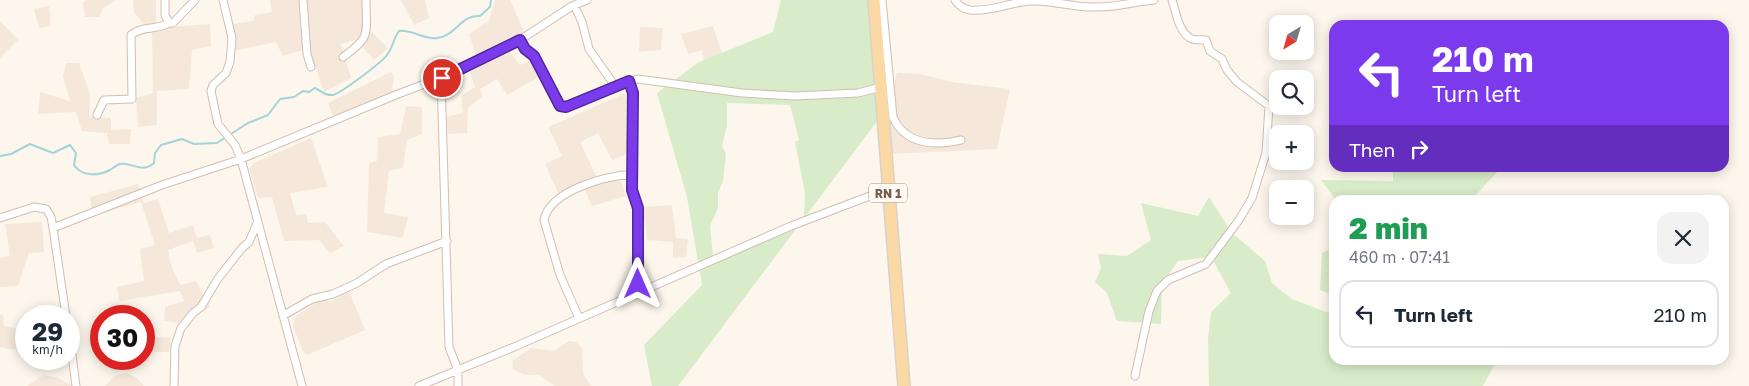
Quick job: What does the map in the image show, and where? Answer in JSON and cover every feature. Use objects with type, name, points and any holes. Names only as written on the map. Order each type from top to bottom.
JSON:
[{"type":"main road","name":"RN 1","points":[[874,0],[904,386]]},
{"type":"street","points":[[164,0],[165,15],[170,22]]},
{"type":"street","points":[[97,115],[104,100],[132,99],[133,51],[131,36],[141,30],[161,28],[170,22],[178,20],[195,0]]},
{"type":"street","points":[[223,0],[232,38],[230,62],[226,73],[213,85],[211,90],[218,124],[235,145],[242,159],[302,386]]},
{"type":"street","points":[[303,0],[307,54],[311,67]]},
{"type":"street","points":[[343,57],[365,38],[367,31],[366,0]]},
{"type":"street","points":[[53,228],[162,184],[242,159],[398,94],[442,78],[520,40],[572,4],[587,0]]},
{"type":"street","points":[[882,0],[893,117],[897,126],[923,144],[945,144],[961,140]]},
{"type":"street","points":[[955,0],[960,7],[970,10],[988,10],[1014,3],[1032,1],[1056,1],[1074,6],[1095,7],[1154,0]]},
{"type":"street","points":[[1135,376],[1149,312],[1157,292],[1168,280],[1206,264],[1247,208],[1258,185],[1266,153],[1269,106],[1236,82],[1222,59],[1210,51],[1206,40],[1187,36],[1175,12],[1172,0]]},
{"type":"street","points":[[572,4],[582,22],[589,49],[615,86]]},
{"type":"street","points":[[520,40],[525,49],[534,56],[560,106],[566,107],[638,78],[742,92],[795,96],[858,92],[881,87]]},
{"type":"street","points":[[442,78],[449,347],[458,370],[458,386]]},
{"type":"street","points":[[629,81],[633,93],[632,190],[638,208],[640,240],[638,284],[642,292]]},
{"type":"street","points":[[579,318],[560,275],[544,220],[546,213],[554,202],[569,192],[615,176],[633,174]]},
{"type":"street","points":[[419,386],[642,292],[791,226],[888,189]]},
{"type":"street","points":[[0,218],[34,207],[46,209],[51,217],[64,305]]},
{"type":"street","points":[[174,386],[175,346],[181,328],[193,313],[201,307],[217,280],[249,242],[258,220]]},
{"type":"street","points":[[284,316],[312,299],[333,294],[357,283],[386,264],[447,242]]},
{"type":"street","points":[[74,370],[76,386]]},
{"type":"shaded area","points":[[86,0],[117,0],[103,8],[99,17],[85,17],[83,2]]},
{"type":"shaded area","points":[[133,0],[156,0],[156,28],[210,24],[211,46],[192,50],[189,89],[157,91],[157,125],[138,127],[136,98],[153,93],[152,34],[134,12]]},
{"type":"shaded area","points":[[270,0],[367,0],[371,31],[388,48],[374,60],[356,40],[341,44],[351,78],[324,92],[309,48],[283,56],[276,42],[234,51],[233,24],[253,21],[255,15],[272,12]]},
{"type":"shaded area","points":[[401,0],[425,0],[429,18],[414,25]]},
{"type":"shaded area","points":[[495,0],[510,0],[525,34],[507,48],[520,65],[531,60],[541,76],[507,95],[497,79],[480,89],[482,97],[468,108],[467,133],[448,134],[446,117],[463,113],[461,96],[475,87],[470,72],[480,67],[469,34],[489,21]]},
{"type":"shaded area","points":[[49,6],[51,26],[39,28],[34,9]]},
{"type":"shaded area","points":[[0,21],[18,40],[0,58]]},
{"type":"shaded area","points":[[713,26],[724,59],[704,63],[702,50],[688,54],[681,34]]},
{"type":"shaded area","points":[[640,27],[663,28],[661,50],[639,52]]},
{"type":"shaded area","points":[[66,63],[79,63],[90,94],[89,116],[111,118],[111,130],[131,129],[130,144],[109,144],[107,133],[82,131],[76,112],[38,114],[40,92],[70,101],[63,77]]},
{"type":"shaded area","points":[[391,72],[394,77],[391,96],[336,122],[328,103]]},
{"type":"shaded area","points":[[897,73],[920,74],[952,82],[1010,89],[997,149],[891,154],[887,108]]},
{"type":"shaded area","points":[[626,93],[630,96],[632,152],[612,160],[598,133],[580,142],[598,180],[618,172],[626,196],[592,206],[583,186],[560,197],[545,164],[562,156],[548,127]]},
{"type":"shaded area","points":[[406,106],[422,107],[422,134],[407,140],[403,168],[389,171],[384,213],[408,217],[403,238],[367,232],[369,163],[377,161],[378,137],[400,134]]},
{"type":"shaded area","points":[[311,138],[328,187],[290,193],[296,215],[306,214],[308,223],[325,222],[344,246],[330,253],[319,240],[284,241],[272,197],[258,198],[249,169],[254,163]]},
{"type":"shaded area","points":[[138,184],[144,203],[158,199],[169,233],[193,225],[197,238],[210,235],[214,248],[197,253],[193,241],[168,250],[171,265],[180,285],[196,281],[210,307],[184,323],[164,321],[165,307],[184,301],[180,291],[119,301],[117,287],[144,281],[140,249],[155,245],[141,202],[92,216],[90,197]]},
{"type":"shaded area","points":[[672,205],[676,238],[688,239],[686,257],[673,258],[673,242],[647,240],[643,207]]},
{"type":"shaded area","points":[[42,222],[44,252],[29,253],[18,286],[0,287],[0,258],[10,256],[5,224]]},
{"type":"shaded area","points":[[349,291],[365,330],[307,355],[303,352],[293,326],[296,316],[323,298],[330,302]]},
{"type":"shaded area","points":[[0,314],[3,315],[4,326],[15,328],[15,350],[0,347]]},
{"type":"shaded area","points":[[171,337],[169,352],[155,352],[155,338]]},
{"type":"shaded area","points":[[569,341],[576,342],[582,349],[583,373],[591,386],[555,386],[538,375],[525,375],[513,369],[512,361],[531,348],[554,351]]},
{"type":"shaded area","points":[[126,373],[137,378],[144,386],[105,386],[114,376]]},
{"type":"shaded area","points":[[43,375],[56,377],[73,386],[27,386]]},
{"type":"green space","points":[[781,0],[877,0],[887,108],[678,386],[652,386],[644,345],[702,285],[687,197],[657,93],[699,62],[773,32]],"holes":[[[727,103],[790,105],[799,140],[795,142],[805,193],[804,215],[796,225],[757,236],[713,256],[710,226],[718,208],[718,193],[723,181],[726,154],[722,146],[727,126]]]},
{"type":"green space","points":[[1393,172],[1497,172],[1476,195],[1332,195],[1321,180],[1393,181]]},
{"type":"green space","points":[[1209,197],[1232,233],[1265,261],[1272,283],[1292,299],[1326,312],[1329,311],[1329,365],[1494,365],[1483,386],[1209,386],[1208,339],[1211,312],[1231,293],[1211,257],[1178,261],[1162,284],[1161,324],[1117,321],[1107,293],[1095,282],[1101,268],[1098,254],[1127,256],[1151,240],[1141,203],[1198,216]]},
{"type":"green space","points":[[1329,250],[1329,293],[1320,290],[1322,253]]},
{"type":"waterway","points":[[0,156],[11,154],[30,144],[53,153],[70,145],[76,153],[74,165],[81,172],[90,174],[100,173],[120,164],[145,168],[154,163],[155,153],[161,145],[182,139],[194,144],[217,143],[248,123],[268,115],[280,99],[294,97],[303,91],[309,92],[315,88],[327,95],[333,95],[361,77],[383,59],[389,52],[399,31],[432,38],[444,36],[468,18],[480,16],[490,7],[491,0]]},
{"type":"route","points":[[442,78],[520,40],[525,49],[534,56],[548,87],[560,106],[566,107],[598,92],[629,81],[633,93],[634,148],[632,190],[638,208],[640,240],[638,284]]}]
